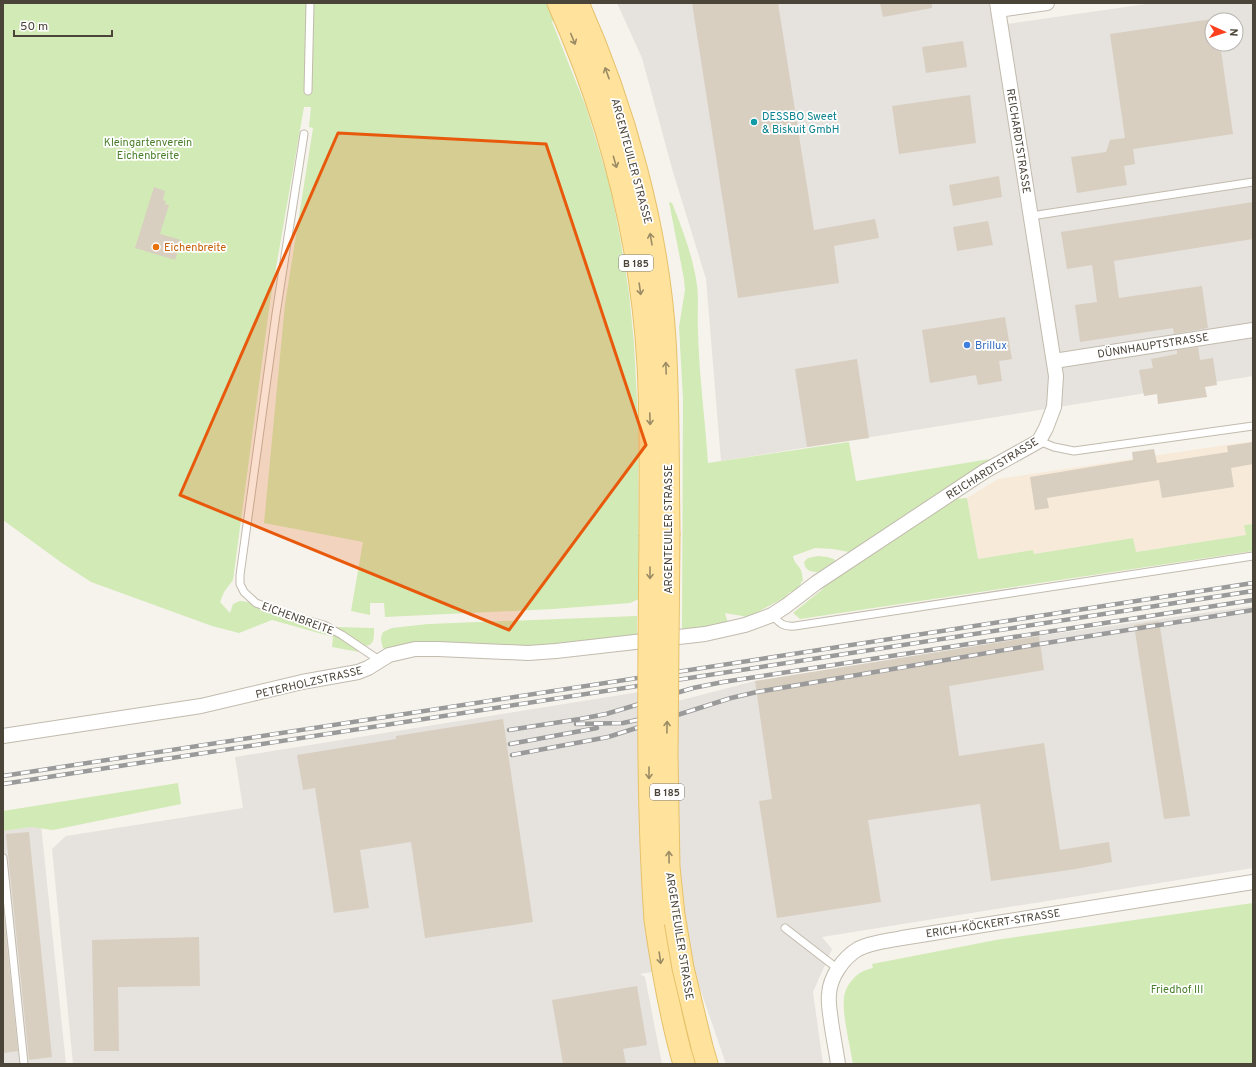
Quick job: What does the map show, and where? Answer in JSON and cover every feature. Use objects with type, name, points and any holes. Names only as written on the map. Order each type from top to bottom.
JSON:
[{"type":"main road","name":"ARGENTEUILER STRASSE","points":[[558,3],[590,81],[623,190],[635,256],[643,313],[648,364],[651,439],[659,534],[669,867],[674,915],[683,968],[704,1056]]},
{"type":"main road","name":"ARGENTEUILER STRASSE","points":[[578,3],[597,47],[616,99],[635,166],[650,228],[665,339],[667,407],[659,534],[650,815],[655,920],[661,964],[682,1059]]},
{"type":"street","points":[[997,7],[1047,3]]},
{"type":"street","name":"REICHARDTSTRASSE","points":[[661,640],[727,630],[745,625],[772,614],[792,602],[816,582],[978,476],[1039,441],[1046,428],[1054,407],[1056,376],[997,7]]},
{"type":"street","name":"DÜNNHAUPTSTRASSE","points":[[1054,361],[1253,330]]},
{"type":"street","name":"PETERHOLZSTRASSE","points":[[3,736],[201,706],[302,682],[358,672],[368,668],[389,655],[415,649],[528,653],[661,640]]},
{"type":"street","name":"ERICH-KÖCKERT-STRASSE","points":[[838,1064],[829,994],[832,981],[838,969],[846,958],[858,950],[872,944],[902,938],[1253,882]]},
{"type":"lane","points":[[308,91],[310,3]]},
{"type":"lane","name":"EICHENBREITE","points":[[304,134],[262,409],[240,584],[244,592],[256,603],[294,617],[324,625],[342,635],[379,660]]},
{"type":"lane","points":[[1031,216],[1253,182]]},
{"type":"lane","points":[[1039,441],[1054,447],[1074,451],[1253,426]]},
{"type":"lane","points":[[772,614],[781,624],[795,626],[1253,556]]},
{"type":"lane","points":[[3,858],[24,1064]]},
{"type":"lane","points":[[785,928],[838,969]]},
{"type":"highlighted area","points":[[338,133],[546,144],[646,445],[509,630],[180,495]]},
{"type":"shaded area","points":[[617,3],[989,3],[993,26],[1153,3],[1253,3],[1253,376],[721,461],[706,279],[673,172],[642,58]]},
{"type":"shaded area","points":[[1253,441],[1253,524],[1244,525],[1246,535],[1135,552],[1133,538],[1034,554],[1033,550],[978,559],[967,498],[998,479]]},
{"type":"shaded area","points":[[1253,606],[1253,868],[822,937],[832,949],[813,992],[823,1064],[726,1064],[692,965],[640,974],[645,977],[662,1064],[73,1064],[52,849],[66,836],[243,808],[235,757],[658,689],[662,705],[755,681],[1038,636]]},
{"type":"shaded area","points":[[41,825],[66,1064],[3,1064],[3,831]]},
{"type":"green space","name":"Kleingartenverein Eichenbreite","points":[[3,3],[547,3],[554,20],[552,22],[586,107],[610,186],[629,293],[634,344],[638,419],[639,599],[630,603],[553,609],[385,617],[384,603],[370,603],[370,615],[351,611],[363,542],[264,523],[285,304],[313,128],[309,127],[311,107],[304,107],[270,302],[233,580],[224,592],[220,602],[230,613],[233,604],[240,601],[249,602],[259,608],[321,628],[336,635],[359,652],[332,647],[333,637],[272,620],[239,633],[212,626],[91,582],[3,520]]},
{"type":"green space","points":[[669,202],[672,203],[684,233],[693,264],[697,285],[700,364],[708,463],[849,442],[856,481],[996,458],[849,552],[815,548],[793,556],[802,573],[803,580],[799,586],[831,582],[850,567],[955,499],[967,498],[978,559],[1033,550],[1034,554],[1133,538],[1136,552],[1246,535],[1244,525],[1253,524],[1253,551],[800,619],[793,613],[824,588],[790,592],[784,598],[748,617],[725,613],[728,623],[682,632],[683,399],[679,327],[685,290]]},
{"type":"green space","points":[[818,556],[834,559],[835,561],[818,572],[807,569],[804,562],[808,558]]},
{"type":"green space","points":[[637,616],[637,636],[552,646],[508,647],[418,642],[386,649],[383,648],[381,640],[383,632],[392,628],[428,624]]},
{"type":"green space","points":[[336,627],[374,628],[373,640],[371,644],[365,646]]},
{"type":"green space","points":[[178,783],[181,804],[53,830],[31,827],[3,831],[3,811]]},
{"type":"green space","name":"Friedhof III","points":[[1253,903],[1253,1064],[853,1064],[845,1021],[844,997],[846,989],[852,980],[865,970],[873,968],[872,964],[996,940]]},
{"type":"building","name":"DESSBO Sweet & Biskuit GmbH","points":[[692,3],[778,3],[814,230],[875,219],[879,238],[834,246],[839,283],[738,298]]},
{"type":"building","points":[[880,3],[932,3],[932,8],[883,17]]},
{"type":"building","points":[[1204,20],[1204,52],[1221,52],[1233,134],[1133,149],[1135,164],[1124,166],[1127,185],[1077,193],[1071,157],[1106,152],[1110,140],[1125,138],[1110,34]]},
{"type":"building","points":[[963,41],[967,67],[926,73],[922,47]]},
{"type":"building","points":[[970,95],[976,143],[899,154],[892,106]]},
{"type":"building","points":[[999,176],[1002,197],[953,206],[949,185]]},
{"type":"building","points":[[154,187],[165,191],[163,200],[166,201],[165,204],[169,205],[160,234],[181,240],[175,260],[135,248]]},
{"type":"building","points":[[1253,202],[1253,239],[1114,261],[1119,298],[1202,286],[1208,328],[1174,334],[1173,328],[1080,342],[1075,305],[1097,302],[1092,265],[1067,269],[1061,232]]},
{"type":"building","points":[[988,221],[993,245],[957,251],[953,227]]},
{"type":"building","name":"Brillux","points":[[1005,317],[1012,359],[999,361],[1002,381],[978,385],[976,375],[930,383],[922,330]]},
{"type":"building","points":[[1198,347],[1200,360],[1213,358],[1217,385],[1205,387],[1207,397],[1158,404],[1157,394],[1144,396],[1139,370],[1153,368],[1151,359],[1177,354],[1177,350]]},
{"type":"building","points":[[857,359],[869,438],[807,447],[795,369]]},
{"type":"building","points":[[1253,442],[1253,464],[1231,468],[1234,487],[1162,498],[1159,480],[1047,498],[1049,508],[1035,510],[1030,477],[1133,460],[1132,452],[1154,449],[1157,463],[1228,452],[1227,446]]},
{"type":"building","points":[[1159,621],[1190,816],[1164,819],[1134,625]]},
{"type":"building","points":[[1039,636],[1044,670],[949,686],[959,756],[1044,743],[1060,850],[1109,842],[1112,862],[1076,869],[991,881],[980,804],[868,820],[881,902],[777,918],[759,801],[772,799],[755,681]]},
{"type":"building","points":[[503,719],[533,922],[425,938],[411,842],[360,850],[369,908],[334,913],[315,788],[303,790],[297,755],[396,739],[396,736]]},
{"type":"building","points":[[29,832],[52,1057],[29,1060],[6,834]]},
{"type":"building","points":[[3,907],[18,1051],[3,1053]]},
{"type":"building","points":[[199,937],[200,986],[118,987],[119,1051],[94,1051],[92,940]]},
{"type":"building","points":[[637,986],[647,1045],[623,1049],[626,1064],[563,1064],[552,1000]]},
{"type":"railway","points":[[3,776],[1253,583]]},
{"type":"railway","points":[[3,784],[1253,591]]},
{"type":"railway","points":[[509,730],[606,714],[693,688],[723,682],[1253,600]]},
{"type":"railway","points":[[512,755],[608,737],[731,698],[757,692],[1253,610]]},
{"type":"railway","points":[[576,724],[623,723],[669,713]]},
{"type":"railway","points":[[510,744],[597,728]]},
{"type":"place","name":"DESSBO Sweet & Biskuit GmbH","points":[[754,122]]},
{"type":"place","name":"Eichenbreite","points":[[156,247]]},
{"type":"place","name":"Brillux","points":[[967,345]]}]
